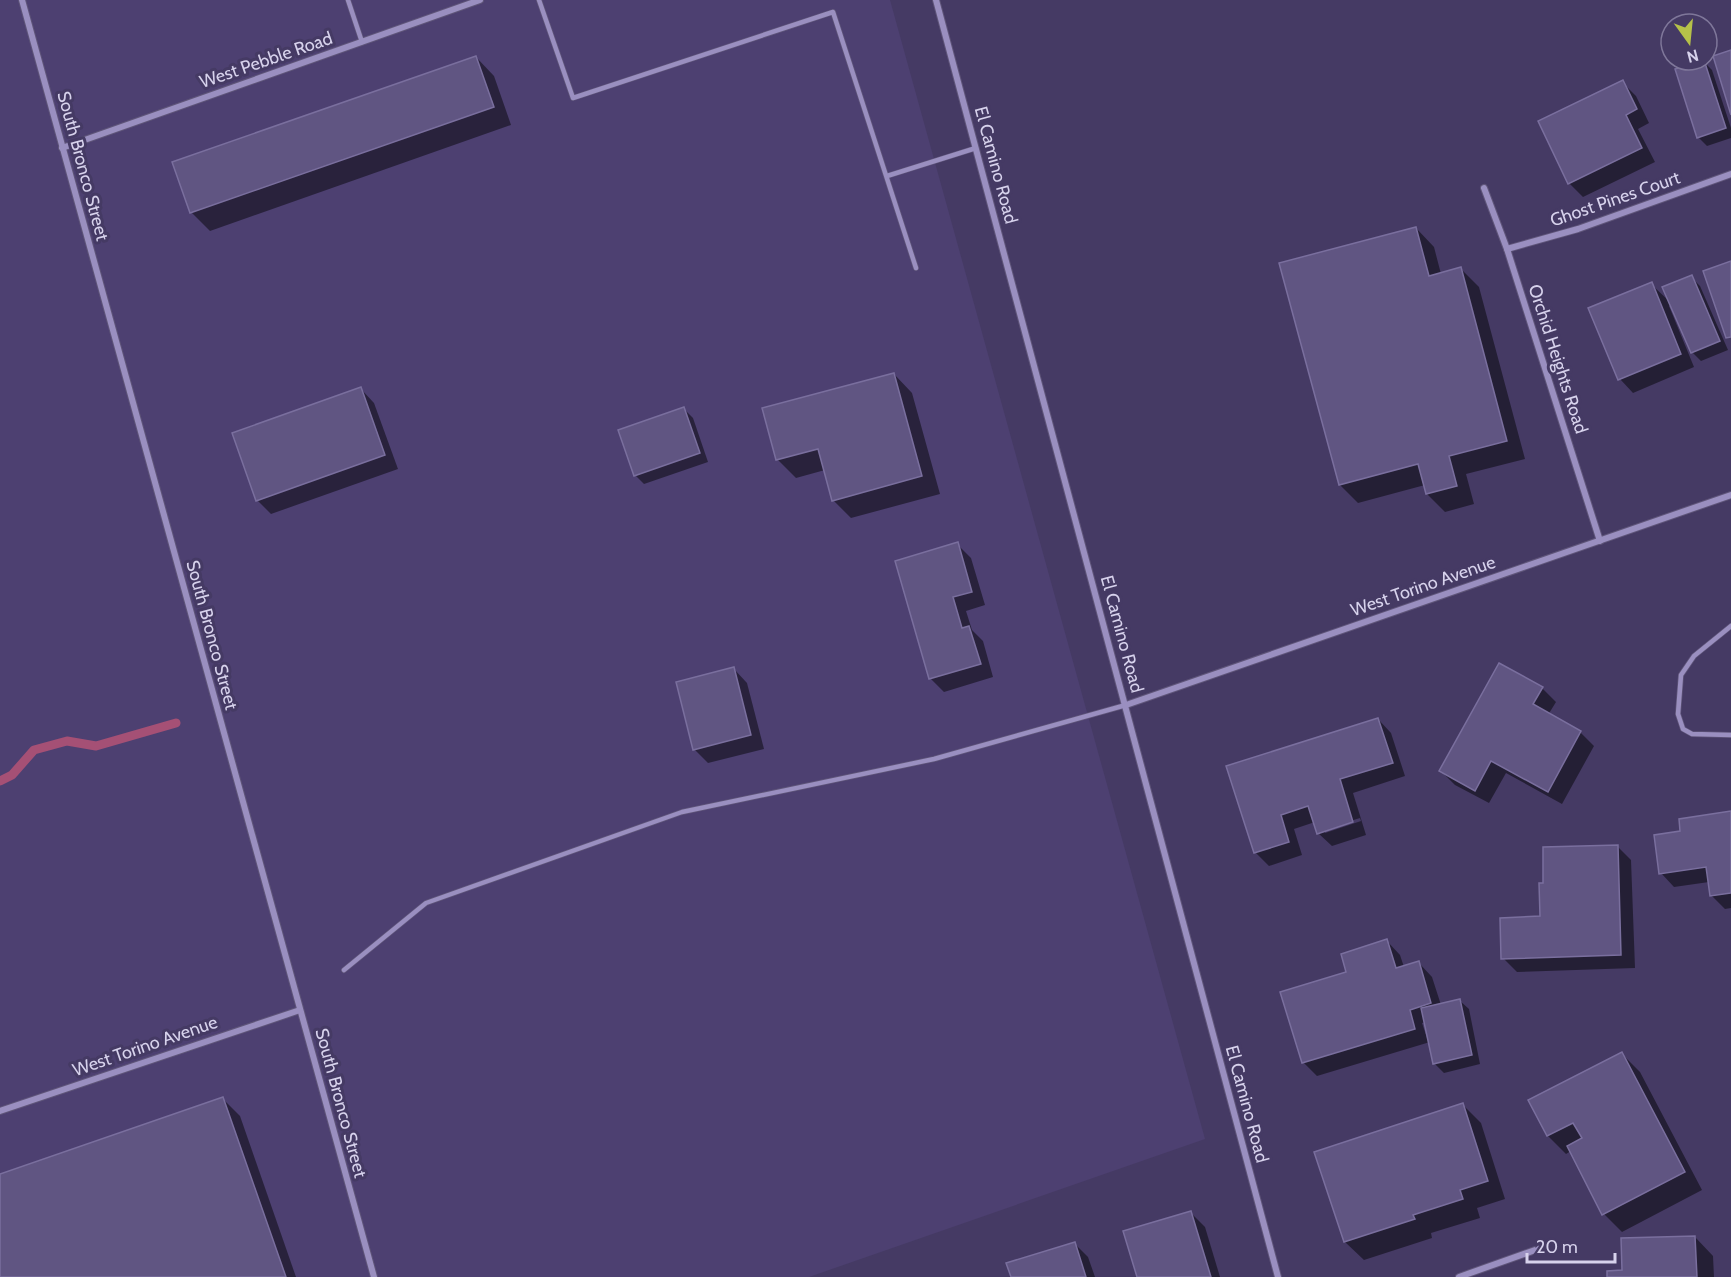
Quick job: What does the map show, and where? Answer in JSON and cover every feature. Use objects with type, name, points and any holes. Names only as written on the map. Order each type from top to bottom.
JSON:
[{"type":"street","name":"South Bronco Street","points":[[22,0],[374,1277]]},
{"type":"street","name":"West Pebble Road","points":[[62,148],[480,0]]},
{"type":"street","name":"El Camino Road","points":[[936,0],[1278,1277]]},
{"type":"street","name":"Ghost Pines Court","points":[[1507,249],[1578,229],[1731,174]]},
{"type":"street","name":"Orchid Heights Road","points":[[1484,188],[1507,249],[1600,541]]},
{"type":"street","name":"West Torino Avenue","points":[[1126,705],[1731,495]]},
{"type":"street","name":"West Torino Avenue","points":[[0,1110],[300,1010]]},
{"type":"street","points":[[1459,1277],[1538,1249]]},
{"type":"lane","points":[[348,0],[362,42]]},
{"type":"lane","points":[[539,0],[573,98],[833,12],[916,268]]},
{"type":"lane","points":[[886,176],[976,148]]},
{"type":"lane","points":[[1731,626],[1694,656],[1680,675],[1678,714],[1683,729],[1692,734],[1731,735]]},
{"type":"lane","points":[[344,970],[426,903],[682,812],[934,759],[1126,705]]},
{"type":"shaded area","points":[[0,0],[890,0],[1205,1139],[809,1277],[0,1277]]},
{"type":"building","points":[[1731,50],[1731,115],[1718,72],[1719,54]]},
{"type":"building","points":[[476,56],[494,107],[190,213],[172,162]]},
{"type":"building","points":[[1676,72],[1708,72],[1726,128],[1697,138]]},
{"type":"building","points":[[1623,80],[1637,109],[1626,115],[1642,148],[1568,184],[1538,121]]},
{"type":"building","points":[[1416,227],[1429,276],[1461,267],[1507,441],[1449,456],[1457,486],[1426,494],[1418,464],[1339,485],[1279,263]]},
{"type":"building","points":[[1731,261],[1731,337],[1726,338],[1703,271]]},
{"type":"building","points":[[1692,275],[1720,341],[1691,353],[1662,287]]},
{"type":"building","points":[[1652,282],[1681,354],[1618,380],[1588,308]]},
{"type":"building","points":[[894,373],[922,476],[832,501],[818,449],[776,460],[762,408]]},
{"type":"building","points":[[361,387],[385,455],[256,501],[232,433]]},
{"type":"building","points":[[684,407],[700,453],[634,476],[618,430]]},
{"type":"building","points":[[958,542],[972,592],[953,597],[962,628],[969,626],[981,664],[929,679],[895,561]]},
{"type":"building","points":[[1499,663],[1543,687],[1533,704],[1581,731],[1548,792],[1491,761],[1475,791],[1439,771]]},
{"type":"building","points":[[734,667],[751,735],[693,750],[676,682]]},
{"type":"building","points":[[1378,718],[1393,763],[1340,779],[1353,822],[1317,834],[1308,806],[1281,815],[1289,842],[1254,853],[1226,766]]},
{"type":"building","points":[[1731,811],[1731,893],[1710,896],[1706,867],[1659,874],[1654,835],[1680,831],[1679,819]]},
{"type":"building","points":[[1618,845],[1621,955],[1501,959],[1500,918],[1540,916],[1539,883],[1543,883],[1543,847]]},
{"type":"building","points":[[1387,939],[1396,968],[1419,961],[1431,1003],[1410,1010],[1415,1029],[1302,1063],[1280,992],[1346,972],[1341,954]]},
{"type":"building","points":[[1460,999],[1472,1055],[1433,1064],[1421,1008]]},
{"type":"building","points":[[1622,1052],[1685,1172],[1602,1215],[1567,1146],[1582,1138],[1573,1123],[1547,1136],[1528,1100]]},
{"type":"building","points":[[223,1097],[286,1277],[0,1277],[0,1174]]},
{"type":"building","points":[[1463,1103],[1488,1181],[1460,1190],[1463,1199],[1413,1215],[1415,1219],[1344,1242],[1314,1152]]},
{"type":"building","points":[[1191,1211],[1211,1277],[1137,1277],[1123,1231]]},
{"type":"building","points":[[1695,1236],[1697,1277],[1607,1277],[1607,1271],[1622,1270],[1621,1238]]},
{"type":"building","points":[[1075,1242],[1086,1277],[1011,1277],[1006,1263]]},
{"type":"waterway","points":[[0,781],[12,775],[34,750],[67,741],[96,746],[176,723]]}]
